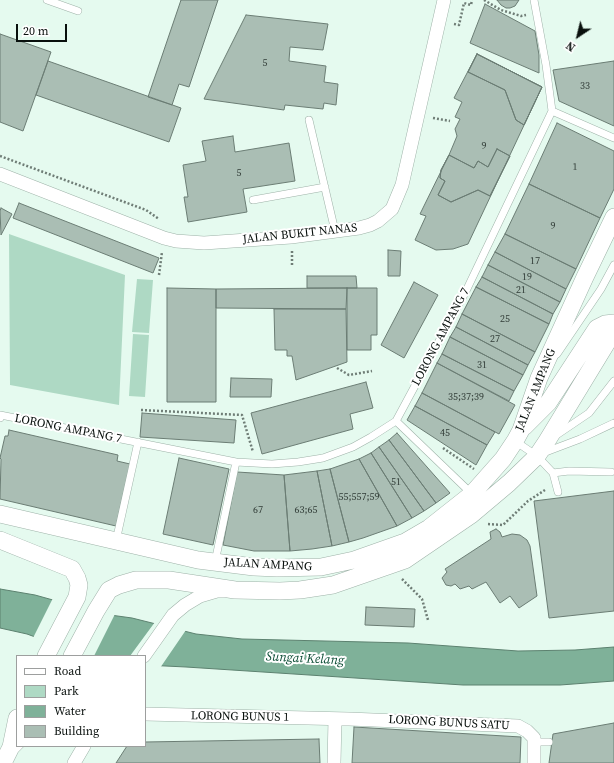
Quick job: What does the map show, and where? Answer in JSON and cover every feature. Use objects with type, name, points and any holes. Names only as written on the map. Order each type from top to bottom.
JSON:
[{"type":"street","name":"JALAN BUKIT NANAS","points":[[0,174],[164,238],[176,241],[212,243],[291,237],[370,225],[378,221],[392,209],[402,185],[444,0]]},
{"type":"street","name":"JALAN AMPANG","points":[[0,514],[198,560],[254,567],[321,567],[354,560],[405,542],[429,528],[472,494],[503,459],[518,435],[539,378],[614,217]]},
{"type":"street","points":[[518,435],[548,403],[597,328],[605,324],[614,323]]},
{"type":"street","name":"JALAN AMPANG","points":[[73,655],[109,590],[136,580],[162,580],[235,590],[280,591],[332,585],[405,560],[472,516],[537,456],[614,331]]},
{"type":"street","points":[[0,540],[72,569],[79,585],[77,597],[47,654]]},
{"type":"street","points":[[145,655],[173,616],[184,605],[200,596],[217,591],[235,590]]},
{"type":"street","name":"LORONG BUNUS 1","points":[[146,714],[335,719]]},
{"type":"street","points":[[334,763],[335,719]]},
{"type":"street","name":"LORONG BUNUS SATU","points":[[335,719],[518,726],[527,731],[534,738],[535,742]]},
{"type":"street","points":[[3,763],[14,744],[16,727]]},
{"type":"street","points":[[534,763],[535,742]]},
{"type":"street","points":[[74,763],[83,747]]},
{"type":"lane","points":[[47,0],[78,11]]},
{"type":"lane","name":"LORONG AMPANG 7","points":[[0,418],[0,415],[236,462],[272,464],[323,458],[353,447],[396,421],[526,176],[551,123],[552,111],[547,92],[537,12],[534,0]]},
{"type":"lane","points":[[552,111],[614,138]]},
{"type":"lane","points":[[309,120],[335,231]]},
{"type":"lane","points":[[253,200],[325,188]]},
{"type":"lane","points":[[539,378],[569,338],[601,289],[614,265]]},
{"type":"lane","points":[[547,441],[589,413],[614,381]]},
{"type":"lane","points":[[396,421],[472,494]]},
{"type":"lane","points":[[537,456],[580,440],[614,423]]},
{"type":"lane","points":[[518,435],[553,473],[558,492]]},
{"type":"lane","name":"LORONG AMPANG 7","points":[[116,541],[138,442]]},
{"type":"lane","points":[[215,562],[236,462]]},
{"type":"lane","points":[[553,473],[569,471],[611,472]]},
{"type":"lane","points":[[535,742],[549,742]]},
{"type":"path","points":[[471,5],[472,0]]},
{"type":"path","points":[[484,0],[501,10],[521,16],[537,12]]},
{"type":"path","points":[[0,156],[146,210],[162,222]]},
{"type":"path","points":[[159,275],[162,250]]},
{"type":"path","points":[[337,368],[349,375],[372,371]]},
{"type":"path","points":[[141,410],[242,415],[255,459]]},
{"type":"path","points":[[488,524],[503,525],[528,500],[556,483]]},
{"type":"path","points":[[390,566],[422,600],[428,620]]},
{"type":"green space","points":[[9,234],[125,275],[119,405],[10,385]]},
{"type":"green space","points":[[137,279],[153,280],[149,333],[132,332]]},
{"type":"green space","points":[[133,334],[149,335],[145,397],[129,396]]},
{"type":"water","name":"Sungai Kelang","points":[[0,589],[35,595],[103,614],[132,618],[196,634],[242,639],[408,643],[518,651],[575,650],[614,647],[614,681],[560,685],[463,685],[146,665],[146,655],[84,655],[27,634],[0,628]]},
{"type":"pier","points":[[53,598],[115,614],[94,655],[78,655],[33,638]]},
{"type":"pier","points":[[155,622],[186,630],[160,668],[146,667],[146,655],[131,655]]},
{"type":"building","points":[[181,0],[218,0],[189,87],[179,84],[172,105],[148,97]]},
{"type":"building","points":[[497,0],[519,0],[515,6],[506,8]]},
{"type":"building","points":[[485,4],[535,31],[539,55],[539,73],[470,43]]},
{"type":"building","points":[[246,15],[328,24],[323,50],[290,47],[289,61],[326,66],[324,82],[338,84],[336,105],[324,103],[323,109],[285,105],[284,110],[204,99]]},
{"type":"building","points":[[0,34],[51,52],[23,131],[0,122]]},
{"type":"building","points":[[477,54],[542,87],[524,125],[516,120],[505,90],[468,72]]},
{"type":"building","points":[[477,54],[542,87],[468,244],[453,249],[436,250],[415,240],[426,216],[420,214],[457,136],[455,129],[460,119],[455,117],[462,102],[454,98]]},
{"type":"building","points":[[477,54],[542,87],[524,125],[516,120],[505,90],[468,72]]},
{"type":"building","points":[[48,61],[181,108],[169,142],[36,95]]},
{"type":"building","points":[[614,61],[614,126],[559,101],[553,70]]},
{"type":"building","points":[[557,123],[614,151],[614,189],[600,218],[529,184]]},
{"type":"building","points":[[233,136],[235,152],[289,143],[295,181],[243,189],[247,212],[188,222],[184,197],[188,197],[183,165],[206,161],[202,141]]},
{"type":"building","points":[[497,149],[510,156],[490,196],[478,190],[451,202],[438,195],[445,181],[440,178],[441,170],[449,155],[474,168],[478,161],[488,167]]},
{"type":"building","points":[[497,149],[510,156],[490,196],[478,190],[451,202],[438,195],[445,181],[440,178],[441,170],[449,155],[474,168],[478,161],[488,167]]},
{"type":"building","points":[[529,184],[600,218],[576,269],[505,234]]},
{"type":"building","points":[[19,203],[159,258],[153,273],[13,218]]},
{"type":"building","points":[[1,208],[12,214],[1,235],[0,211]]},
{"type":"building","points":[[505,234],[576,269],[566,289],[495,252]]},
{"type":"building","points":[[388,250],[401,251],[400,276],[388,276]]},
{"type":"building","points":[[495,252],[566,289],[560,302],[488,265]]},
{"type":"building","points":[[488,265],[560,302],[553,314],[482,277]]},
{"type":"building","points":[[307,276],[356,276],[357,288],[307,288]]},
{"type":"building","points":[[482,277],[553,314],[549,324],[476,287]]},
{"type":"building","points":[[414,282],[438,295],[404,358],[381,345]]},
{"type":"building","points":[[476,287],[549,324],[535,352],[462,314]]},
{"type":"building","points":[[167,288],[216,289],[216,402],[167,402]]},
{"type":"building","points":[[347,288],[377,288],[377,335],[371,335],[371,350],[347,350]]},
{"type":"building","points":[[347,288],[346,309],[216,308],[216,289]]},
{"type":"building","points":[[274,309],[346,309],[347,362],[296,380],[292,356],[287,356],[287,350],[275,350]]},
{"type":"building","points":[[462,314],[535,352],[528,365],[456,327]]},
{"type":"building","points":[[456,327],[528,365],[523,375],[450,337]]},
{"type":"building","points":[[450,337],[523,375],[514,391],[442,354]]},
{"type":"building","points":[[442,354],[514,391],[509,401],[437,363]]},
{"type":"building","points":[[437,363],[515,405],[499,434],[422,393]]},
{"type":"building","points":[[231,378],[272,379],[271,397],[230,397]]},
{"type":"building","points":[[366,382],[373,408],[350,414],[353,429],[262,454],[251,413]]},
{"type":"building","points":[[422,393],[495,432],[487,445],[415,406]]},
{"type":"building","points":[[415,406],[487,445],[476,465],[407,420]]},
{"type":"building","points":[[142,413],[236,420],[234,443],[140,437]]},
{"type":"building","points":[[9,430],[118,455],[117,461],[130,464],[116,526],[0,499],[0,458],[5,436],[8,436]]},
{"type":"building","points":[[397,433],[450,493],[436,503],[389,440]]},
{"type":"building","points":[[389,440],[436,503],[424,511],[379,447]]},
{"type":"building","points":[[379,447],[424,511],[412,518],[371,453]]},
{"type":"building","points":[[371,453],[412,518],[397,526],[359,459]]},
{"type":"building","points":[[179,458],[229,469],[213,545],[163,534]]},
{"type":"building","points":[[359,459],[397,526],[349,542],[330,469]]},
{"type":"building","points":[[330,469],[349,542],[332,546],[317,471]]},
{"type":"building","points":[[317,471],[332,546],[290,551],[284,475]]},
{"type":"building","points":[[237,472],[284,475],[290,551],[254,551],[223,545]]},
{"type":"building","points":[[614,491],[614,611],[549,618],[534,501]]},
{"type":"building","points":[[496,529],[500,532],[502,537],[512,534],[520,535],[527,540],[530,546],[537,596],[519,608],[510,596],[500,603],[486,582],[472,589],[469,586],[460,589],[455,584],[451,586],[446,585],[442,578],[447,572],[445,569],[491,539],[490,532]]},
{"type":"building","points":[[366,607],[415,609],[414,627],[365,625]]},
{"type":"building","points":[[614,723],[614,763],[549,763],[553,734]]},
{"type":"building","points":[[354,727],[521,737],[520,763],[352,763]]},
{"type":"building","points":[[319,739],[320,763],[116,763],[126,747],[146,747],[146,742]]}]
